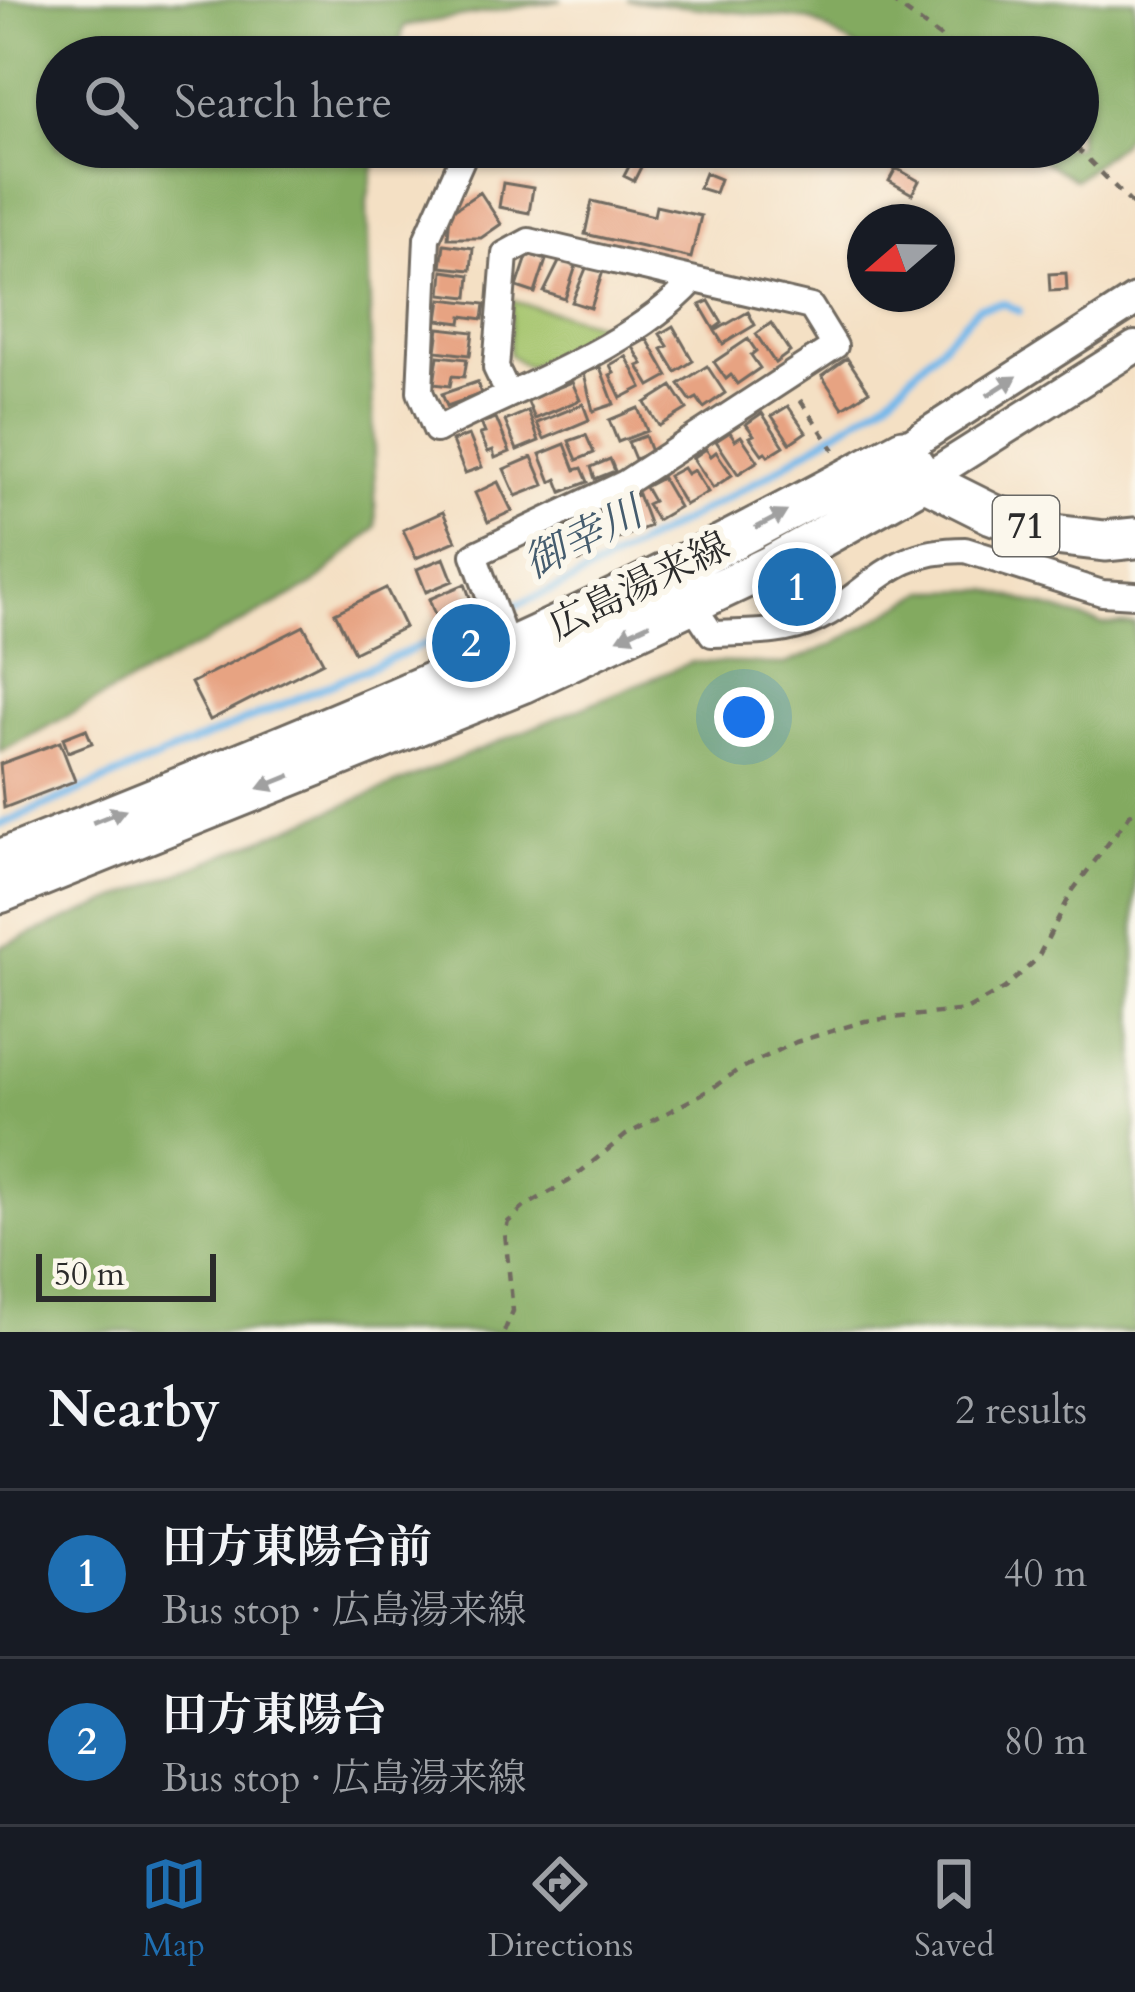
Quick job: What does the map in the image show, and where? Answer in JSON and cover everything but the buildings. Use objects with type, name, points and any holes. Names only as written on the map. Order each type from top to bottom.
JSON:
[{"type":"main road","name":"71","points":[[914,465],[992,514],[1046,533],[1105,541],[1135,538]]},
{"type":"main road","name":"広島湯来線","points":[[0,860],[280,748],[692,604],[768,567],[914,465]]},
{"type":"main road","name":"広島湯来線","points":[[0,893],[515,666],[746,534],[914,465]]},
{"type":"street","points":[[458,168],[427,238],[420,392],[436,430],[621,338],[672,304],[693,281]]},
{"type":"street","points":[[508,393],[496,368],[505,254],[529,241],[811,307],[835,346],[625,483],[474,555],[515,666]]},
{"type":"street","points":[[914,465],[1135,300]]},
{"type":"street","points":[[914,465],[1135,347]]},
{"type":"street","points":[[692,604],[712,634],[783,631],[817,619],[884,570],[944,550],[965,550],[1102,593],[1135,595]]},
{"type":"path","points":[[890,0],[939,36]]},
{"type":"path","points":[[1097,168],[1135,207]]},
{"type":"path","points":[[786,379],[841,459]]},
{"type":"path","points":[[504,1332],[513,1311],[505,1233],[508,1222],[524,1207],[569,1181],[626,1135],[796,1042],[866,1022],[966,1010],[1005,988],[1037,959],[1073,890],[1135,808]]},
{"type":"green space","points":[[0,0],[563,0],[404,26],[402,36],[36,36],[36,168],[374,168],[367,202],[376,527],[314,584],[0,752]]},
{"type":"green space","points":[[627,0],[1135,0],[1135,120],[1121,143],[1099,161],[1099,36],[837,36],[811,20]]},
{"type":"green space","points":[[1055,168],[1090,168],[1075,180]]},
{"type":"green space","points":[[512,301],[615,328],[527,367],[509,354]]},
{"type":"green space","points":[[989,590],[1102,624],[1135,624],[1135,1332],[0,1332],[0,947],[692,662],[785,664],[834,644],[926,591]]},
{"type":"waterway","name":"御幸川","points":[[0,825],[571,582],[765,477],[888,398],[979,307],[1003,303],[1019,311]]},
{"type":"place","name":"田方東陽台前","points":[[797,587]]},
{"type":"place","name":"田方東陽台","points":[[471,643]]}]
